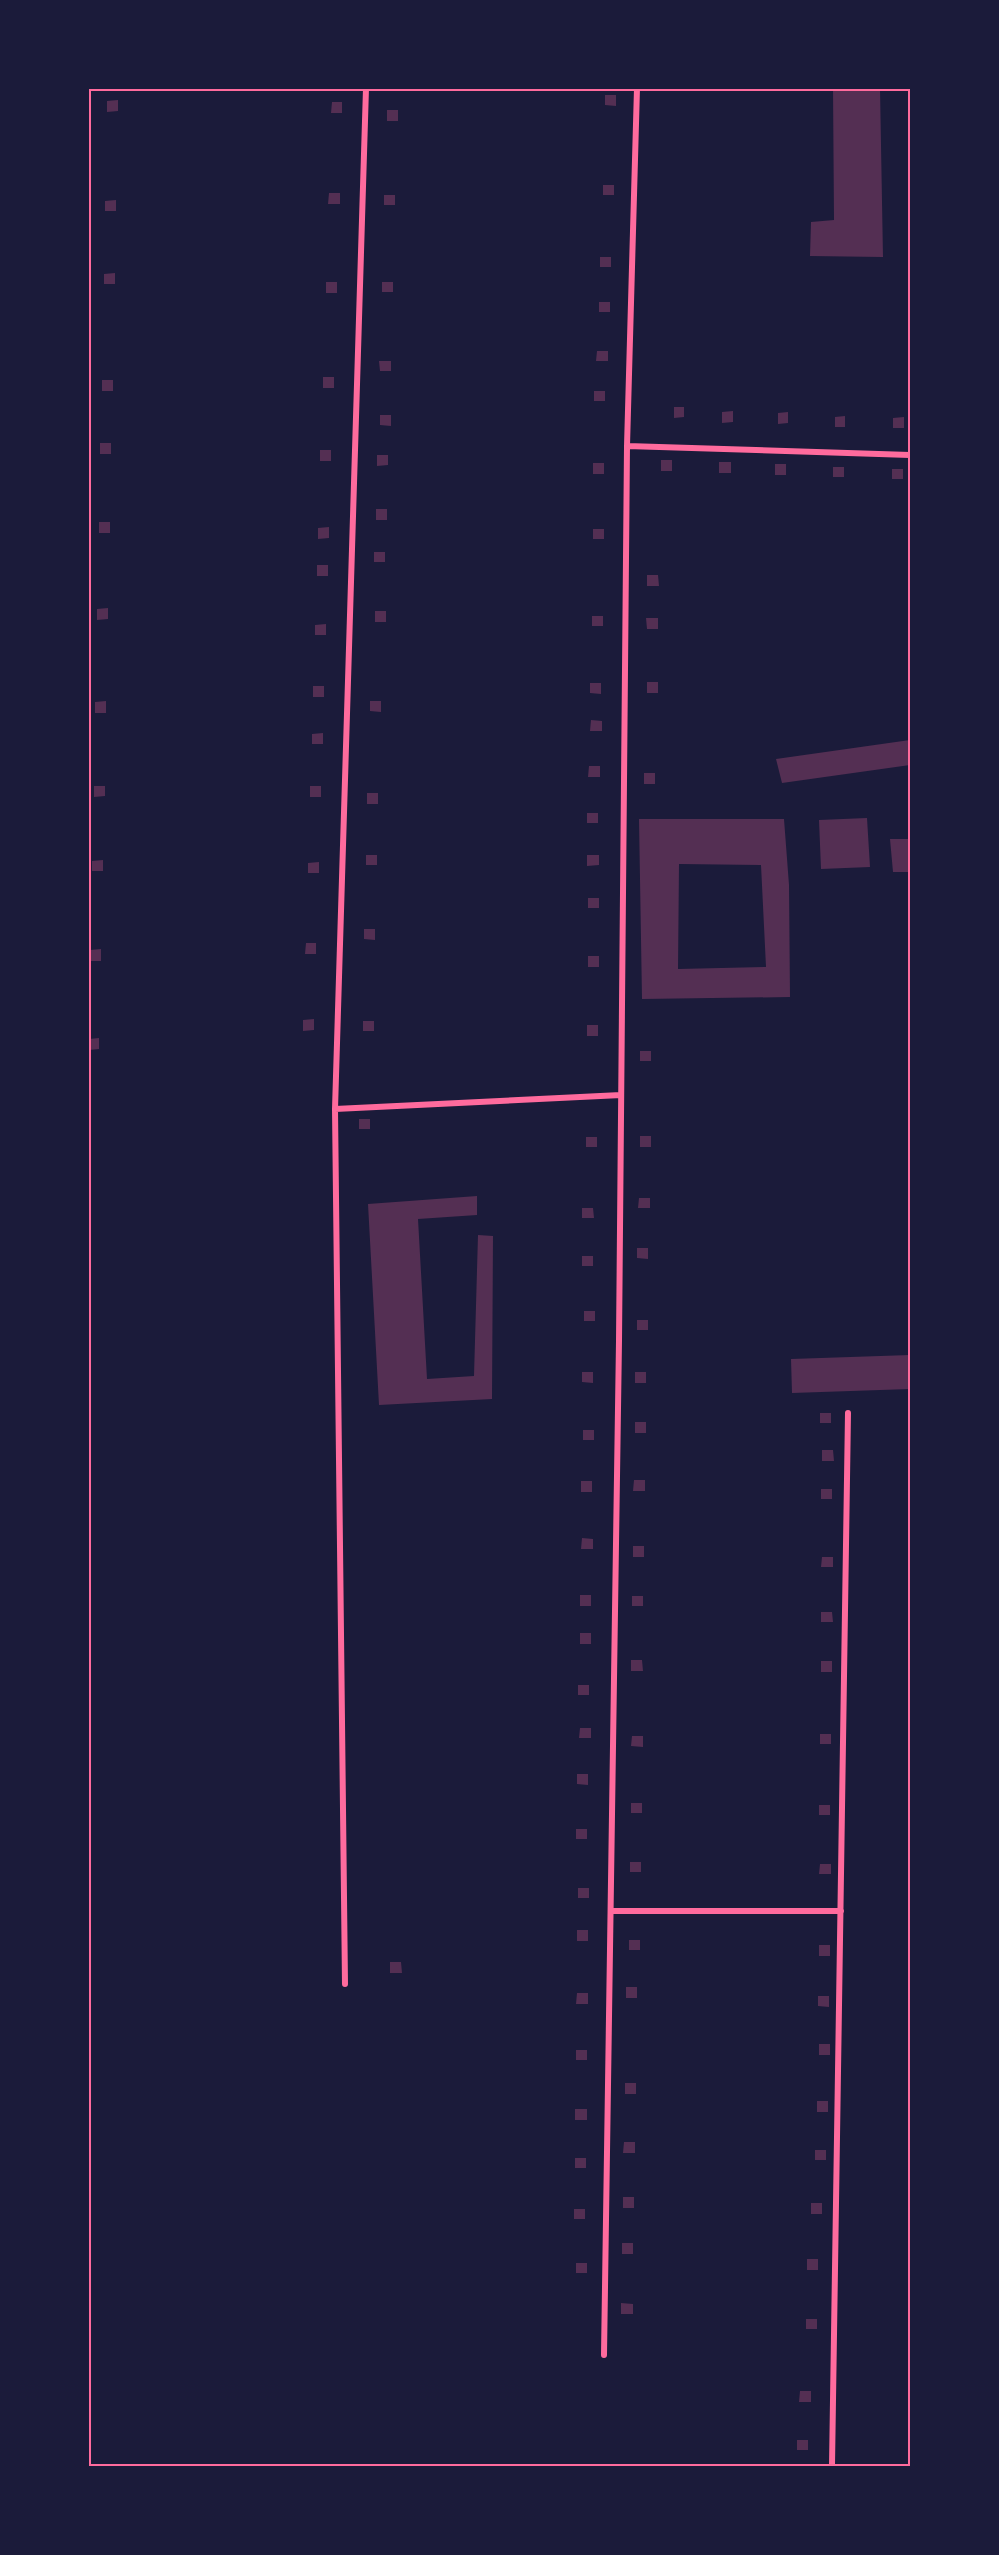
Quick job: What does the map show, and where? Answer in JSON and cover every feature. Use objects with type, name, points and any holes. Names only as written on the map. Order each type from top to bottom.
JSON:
[{"type":"street","points":[[345,1984],[335,1109],[366,88]]},
{"type":"street","points":[[604,2355],[612,1911],[627,446],[637,88]]},
{"type":"street","points":[[627,446],[910,455]]},
{"type":"street","points":[[335,1109],[621,1095]]},
{"type":"street","points":[[832,2466],[848,1413]]},
{"type":"street","points":[[612,1911],[841,1911]]},
{"type":"building","points":[[833,88],[880,88],[883,257],[810,256],[811,222],[834,220]]},
{"type":"building","points":[[605,95],[616,95],[616,106],[605,105]]},
{"type":"building","points":[[118,100],[118,111],[107,112],[107,101]]},
{"type":"building","points":[[332,102],[342,102],[342,113],[331,113]]},
{"type":"building","points":[[387,110],[398,110],[398,121],[387,121]]},
{"type":"building","points":[[603,185],[614,185],[614,195],[603,195]]},
{"type":"building","points":[[329,193],[340,193],[340,204],[328,204]]},
{"type":"building","points":[[384,195],[395,195],[395,205],[384,205]]},
{"type":"building","points":[[116,200],[116,211],[105,211],[105,201]]},
{"type":"building","points":[[600,257],[611,257],[611,267],[600,267]]},
{"type":"building","points":[[115,273],[115,284],[104,284],[104,274]]},
{"type":"building","points":[[326,282],[337,282],[337,293],[326,293]]},
{"type":"building","points":[[382,282],[393,282],[393,292],[382,292]]},
{"type":"building","points":[[599,302],[610,302],[610,312],[599,312]]},
{"type":"building","points":[[597,351],[608,351],[608,361],[596,361]]},
{"type":"building","points":[[379,361],[391,361],[391,371],[380,371]]},
{"type":"building","points":[[323,377],[334,377],[334,388],[323,388]]},
{"type":"building","points":[[102,380],[113,380],[113,391],[102,391]]},
{"type":"building","points":[[594,391],[605,391],[605,401],[594,401]]},
{"type":"building","points":[[674,407],[684,407],[684,417],[674,418]]},
{"type":"building","points":[[733,411],[733,422],[722,423],[722,412]]},
{"type":"building","points":[[788,412],[788,423],[778,424],[778,413]]},
{"type":"building","points":[[380,415],[391,415],[391,426],[380,425]]},
{"type":"building","points":[[845,416],[845,427],[835,427],[835,417]]},
{"type":"building","points":[[904,417],[904,428],[893,428],[893,418]]},
{"type":"building","points":[[100,443],[111,443],[111,454],[100,454]]},
{"type":"building","points":[[320,450],[331,450],[331,461],[320,461]]},
{"type":"building","points":[[377,455],[388,455],[388,465],[377,466]]},
{"type":"building","points":[[661,460],[672,460],[672,471],[661,471]]},
{"type":"building","points":[[719,462],[731,462],[731,473],[719,473]]},
{"type":"building","points":[[593,463],[604,463],[604,474],[593,474]]},
{"type":"building","points":[[775,464],[786,464],[786,475],[775,475]]},
{"type":"building","points":[[833,467],[844,467],[844,477],[833,477]]},
{"type":"building","points":[[892,469],[903,469],[903,479],[892,479]]},
{"type":"building","points":[[376,509],[387,509],[387,520],[376,520]]},
{"type":"building","points":[[99,522],[110,522],[110,533],[99,533]]},
{"type":"building","points":[[329,527],[329,538],[318,539],[318,528]]},
{"type":"building","points":[[593,529],[604,529],[604,539],[593,539]]},
{"type":"building","points":[[374,552],[385,552],[385,562],[374,562]]},
{"type":"building","points":[[317,565],[328,565],[328,576],[317,576]]},
{"type":"building","points":[[647,575],[658,575],[659,586],[647,586]]},
{"type":"building","points":[[108,608],[108,619],[97,620],[97,609]]},
{"type":"building","points":[[375,611],[386,611],[386,622],[375,622]]},
{"type":"building","points":[[592,616],[603,616],[603,626],[592,626]]},
{"type":"building","points":[[646,618],[658,618],[658,629],[647,629]]},
{"type":"building","points":[[326,624],[326,635],[315,635],[315,625]]},
{"type":"building","points":[[647,682],[658,682],[658,693],[647,693]]},
{"type":"building","points":[[590,683],[601,683],[601,694],[590,693]]},
{"type":"building","points":[[313,686],[324,686],[324,697],[313,697]]},
{"type":"building","points":[[106,701],[106,713],[95,713],[95,702]]},
{"type":"building","points":[[370,701],[381,701],[381,712],[370,711]]},
{"type":"building","points":[[591,720],[602,721],[602,731],[590,731]]},
{"type":"building","points":[[323,733],[323,744],[312,744],[312,734]]},
{"type":"building","points":[[910,740],[910,765],[782,783],[776,759]]},
{"type":"building","points":[[589,766],[600,766],[600,777],[588,777]]},
{"type":"building","points":[[644,773],[655,773],[655,784],[644,784]]},
{"type":"building","points":[[94,786],[105,786],[105,796],[94,797]]},
{"type":"building","points":[[310,786],[321,786],[321,797],[310,797]]},
{"type":"building","points":[[367,793],[378,793],[378,804],[367,804]]},
{"type":"building","points":[[587,813],[598,813],[598,823],[587,823]]},
{"type":"building","points":[[867,818],[870,867],[821,869],[819,820]]},
{"type":"building","points":[[639,819],[784,819],[789,885],[790,997],[642,999]],"holes":[[[679,864],[761,865],[766,967],[678,969]]]},
{"type":"building","points":[[890,839],[910,839],[910,872],[893,872]]},
{"type":"building","points":[[366,855],[377,855],[377,865],[366,865]]},
{"type":"building","points":[[587,855],[599,855],[599,865],[587,866]]},
{"type":"building","points":[[103,860],[103,871],[92,871],[92,861]]},
{"type":"building","points":[[319,862],[319,873],[308,873],[308,863]]},
{"type":"building","points":[[588,898],[599,898],[599,908],[588,908]]},
{"type":"building","points":[[364,929],[375,929],[375,940],[364,939]]},
{"type":"building","points":[[306,943],[316,943],[316,954],[305,954]]},
{"type":"building","points":[[101,949],[101,961],[90,961],[90,950]]},
{"type":"building","points":[[588,956],[599,956],[599,967],[588,967]]},
{"type":"building","points":[[314,1019],[314,1030],[303,1031],[303,1020]]},
{"type":"building","points":[[363,1021],[374,1021],[374,1031],[363,1031]]},
{"type":"building","points":[[587,1025],[598,1025],[598,1036],[587,1036]]},
{"type":"building","points":[[99,1038],[99,1049],[89,1050],[89,1039]]},
{"type":"building","points":[[640,1051],[651,1051],[651,1061],[640,1061]]},
{"type":"building","points":[[359,1119],[370,1119],[370,1129],[359,1129]]},
{"type":"building","points":[[640,1136],[651,1136],[651,1147],[640,1147]]},
{"type":"building","points":[[586,1137],[597,1137],[597,1147],[586,1147]]},
{"type":"building","points":[[477,1196],[477,1215],[418,1219],[427,1379],[474,1376],[478,1235],[493,1236],[492,1399],[379,1405],[368,1204]]},
{"type":"building","points":[[639,1198],[650,1198],[650,1208],[638,1208]]},
{"type":"building","points":[[582,1208],[593,1208],[594,1218],[582,1218]]},
{"type":"building","points":[[637,1248],[648,1248],[648,1259],[637,1258]]},
{"type":"building","points":[[582,1256],[593,1256],[593,1266],[582,1266]]},
{"type":"building","points":[[584,1311],[595,1311],[595,1321],[584,1321]]},
{"type":"building","points":[[637,1320],[648,1320],[648,1330],[637,1330]]},
{"type":"building","points":[[910,1355],[910,1389],[792,1393],[791,1359]]},
{"type":"building","points":[[582,1372],[593,1372],[593,1383],[582,1382]]},
{"type":"building","points":[[635,1372],[646,1372],[646,1383],[635,1383]]},
{"type":"building","points":[[820,1413],[831,1413],[831,1423],[820,1423]]},
{"type":"building","points":[[635,1422],[646,1422],[646,1433],[635,1433]]},
{"type":"building","points":[[583,1430],[594,1430],[594,1440],[583,1440]]},
{"type":"building","points":[[822,1450],[833,1450],[834,1461],[822,1461]]},
{"type":"building","points":[[634,1480],[645,1480],[645,1491],[633,1491]]},
{"type":"building","points":[[581,1481],[592,1481],[592,1492],[581,1492]]},
{"type":"building","points":[[821,1489],[832,1489],[832,1499],[821,1499]]},
{"type":"building","points":[[582,1538],[593,1539],[593,1549],[581,1549]]},
{"type":"building","points":[[633,1546],[644,1546],[644,1557],[633,1557]]},
{"type":"building","points":[[822,1557],[833,1557],[833,1567],[821,1567]]},
{"type":"building","points":[[580,1595],[591,1595],[591,1606],[580,1606]]},
{"type":"building","points":[[632,1596],[643,1596],[643,1606],[632,1606]]},
{"type":"building","points":[[821,1612],[832,1612],[833,1622],[821,1622]]},
{"type":"building","points":[[580,1633],[591,1633],[591,1644],[580,1644]]},
{"type":"building","points":[[631,1660],[642,1660],[643,1671],[631,1671]]},
{"type":"building","points":[[821,1661],[832,1661],[832,1672],[821,1672]]},
{"type":"building","points":[[578,1685],[589,1685],[589,1695],[578,1695]]},
{"type":"building","points":[[580,1728],[591,1728],[591,1738],[579,1738]]},
{"type":"building","points":[[820,1734],[831,1734],[831,1744],[820,1744]]},
{"type":"building","points":[[632,1736],[643,1736],[643,1747],[631,1746]]},
{"type":"building","points":[[577,1774],[588,1774],[588,1785],[577,1784]]},
{"type":"building","points":[[631,1803],[642,1803],[642,1813],[631,1813]]},
{"type":"building","points":[[819,1805],[830,1805],[830,1815],[819,1815]]},
{"type":"building","points":[[576,1829],[587,1829],[587,1839],[576,1839]]},
{"type":"building","points":[[630,1862],[641,1862],[641,1872],[630,1872]]},
{"type":"building","points":[[820,1864],[831,1864],[831,1874],[819,1874]]},
{"type":"building","points":[[578,1888],[589,1888],[589,1898],[578,1898]]},
{"type":"building","points":[[577,1930],[588,1930],[588,1941],[577,1941]]},
{"type":"building","points":[[629,1940],[640,1940],[640,1950],[629,1950]]},
{"type":"building","points":[[819,1945],[830,1945],[830,1956],[819,1956]]},
{"type":"building","points":[[390,1962],[401,1962],[402,1973],[390,1973]]},
{"type":"building","points":[[626,1987],[637,1987],[637,1998],[626,1998]]},
{"type":"building","points":[[577,1993],[588,1993],[588,2004],[576,2004]]},
{"type":"building","points":[[818,1996],[829,1996],[829,2007],[818,2006]]},
{"type":"building","points":[[819,2044],[830,2044],[830,2055],[819,2055]]},
{"type":"building","points":[[576,2050],[587,2050],[587,2060],[576,2060]]},
{"type":"building","points":[[625,2083],[636,2083],[636,2094],[625,2094]]},
{"type":"building","points":[[817,2101],[828,2101],[828,2112],[817,2112]]},
{"type":"building","points":[[575,2109],[587,2109],[587,2120],[575,2120]]},
{"type":"building","points":[[624,2142],[635,2142],[635,2153],[623,2153]]},
{"type":"building","points":[[815,2150],[826,2150],[826,2160],[815,2160]]},
{"type":"building","points":[[575,2158],[586,2158],[586,2168],[575,2168]]},
{"type":"building","points":[[623,2197],[634,2197],[634,2208],[623,2208]]},
{"type":"building","points":[[811,2203],[822,2203],[822,2214],[811,2214]]},
{"type":"building","points":[[574,2209],[585,2209],[585,2219],[574,2219]]},
{"type":"building","points":[[622,2243],[633,2243],[633,2254],[622,2254]]},
{"type":"building","points":[[807,2259],[818,2259],[818,2270],[807,2270]]},
{"type":"building","points":[[576,2263],[587,2263],[587,2273],[576,2273]]},
{"type":"building","points":[[621,2303],[633,2304],[633,2314],[621,2314]]},
{"type":"building","points":[[806,2319],[817,2319],[817,2329],[806,2329]]},
{"type":"building","points":[[800,2391],[811,2391],[811,2402],[799,2402]]},
{"type":"building","points":[[797,2440],[808,2440],[808,2450],[797,2450]]}]
